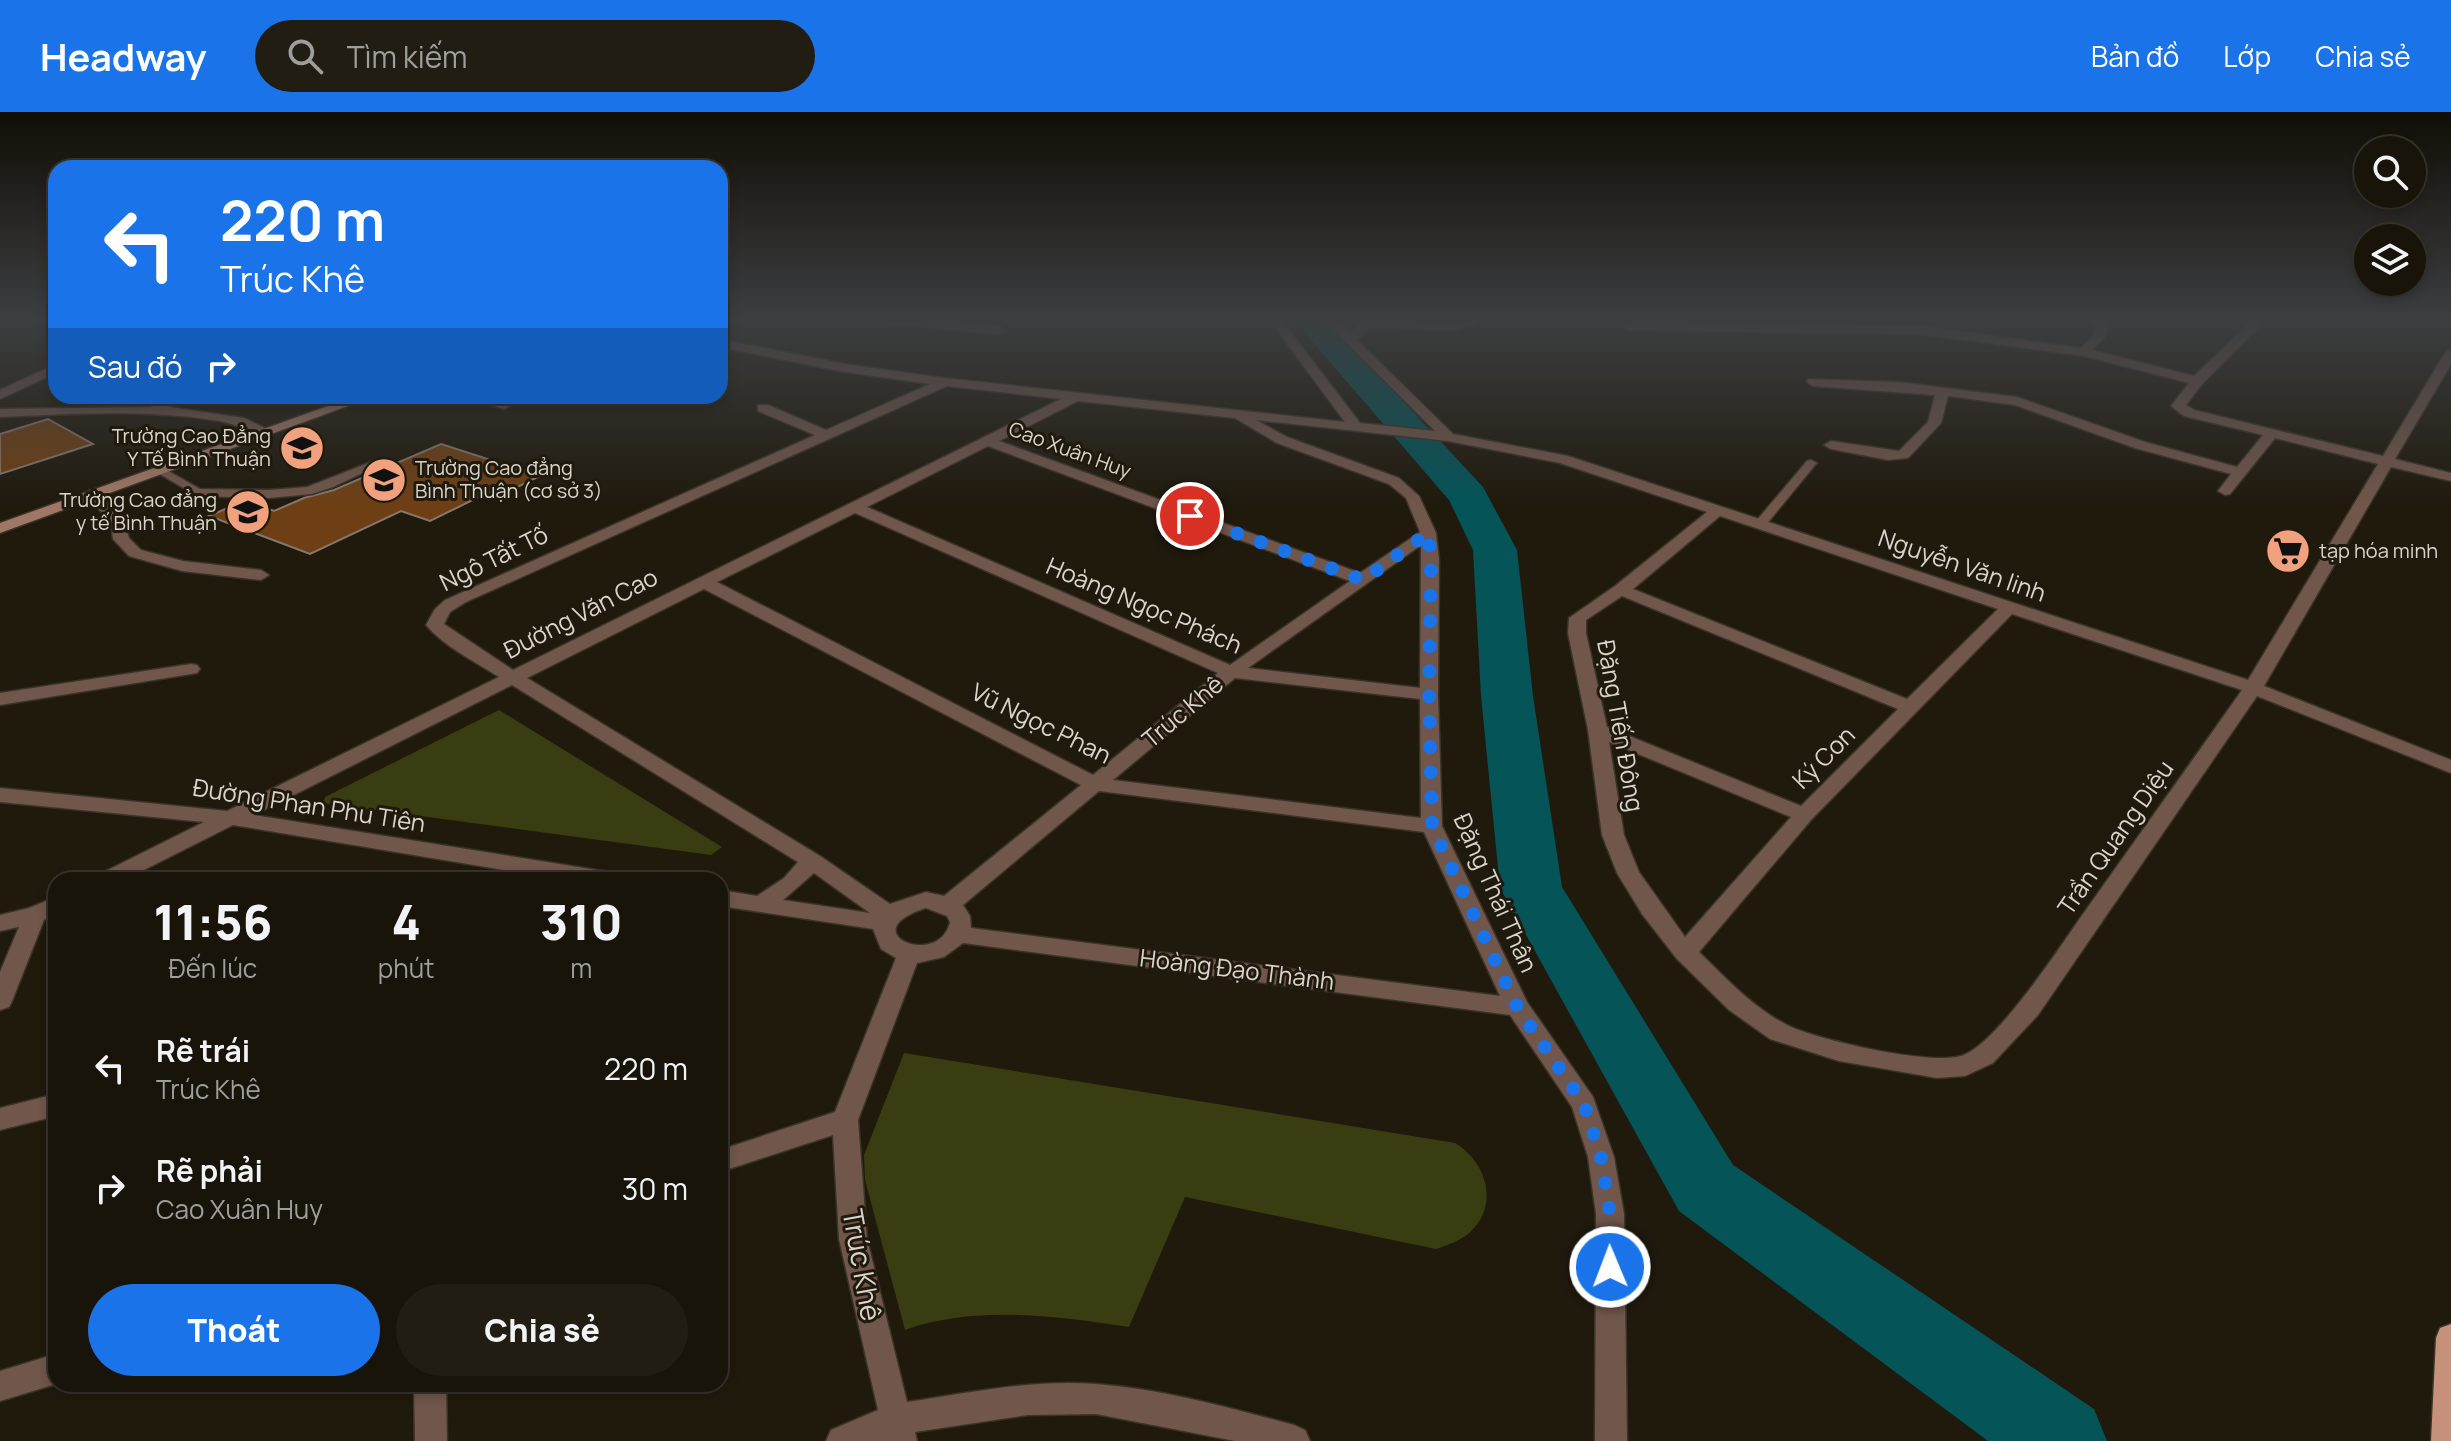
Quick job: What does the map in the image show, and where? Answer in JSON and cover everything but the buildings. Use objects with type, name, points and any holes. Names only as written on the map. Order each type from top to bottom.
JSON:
[{"type":"main road","points":[[2447,1440],[2451,1338]]},
{"type":"street","points":[[0,395],[31,380]]},
{"type":"street","points":[[930,380],[1448,437]]},
{"type":"street","points":[[1321,380],[1356,427]]},
{"type":"street","points":[[1389,380],[1448,437]]},
{"type":"street","points":[[2193,380],[2197,381],[2178,406],[2189,413],[2451,477]]},
{"type":"street","name":"Trần Quang Diệu","points":[[1685,953],[1738,1004],[1779,1032],[1839,1051],[1937,1068],[1965,1066],[1984,1056],[2029,1008],[2253,688],[2435,380]]},
{"type":"street","name":"Ngô Tất Tố","points":[[887,919],[812,861],[454,641],[435,625],[436,616],[460,598],[944,382]]},
{"type":"street","points":[[1813,382],[1943,391],[2034,405],[2140,445],[2238,472]]},
{"type":"street","points":[[1831,445],[1888,456],[1903,455],[1934,423],[1943,391]]},
{"type":"street","name":"Đường Văn Cao","points":[[122,872],[1080,395]]},
{"type":"street","points":[[151,411],[166,404]]},
{"type":"street","points":[[0,528],[345,404]]},
{"type":"street","points":[[763,408],[827,435]]},
{"type":"street","points":[[0,413],[151,411],[221,417],[247,423],[266,432]]},
{"type":"street","name":"Đặng Thái Thân","points":[[1232,413],[1282,440],[1394,481],[1412,496],[1428,533],[1431,560],[1429,695],[1432,826],[1517,1007],[1584,1104],[1601,1157],[1610,1214],[1611,1441]]},
{"type":"street","points":[[2225,491],[2270,435]]},
{"type":"street","name":"Nguyễn Văn linh","points":[[1448,437],[1563,459],[1719,509],[2253,688],[2451,767]]},
{"type":"street","name":"Cao Xuân Huy","points":[[987,441],[1363,580]]},
{"type":"street","points":[[91,494],[118,521],[121,539],[135,553],[182,566],[261,575]]},
{"type":"street","name":"Hoàng Ngọc Phách","points":[[855,507],[1231,672],[1429,695]]},
{"type":"street","name":"Đặng Tiến Đông","points":[[1685,953],[1642,897],[1628,873],[1613,835],[1598,730],[1577,633],[1578,618],[1621,590],[1719,509]]},
{"type":"street","name":"Trúc Khê","points":[[949,904],[1231,672],[1428,533]]},
{"type":"street","name":"Vũ Ngọc Phan","points":[[704,582],[1095,784],[1432,826]]},
{"type":"street","points":[[1621,590],[1910,707]]},
{"type":"street","name":"Ký Con","points":[[1685,953],[1804,815],[2009,607]]},
{"type":"street","points":[[0,699],[191,669]]},
{"type":"street","points":[[1598,730],[1804,815]]},
{"type":"street","name":"Đường Phan Phu Tiên","points":[[0,795],[230,818],[560,872]]},
{"type":"street","points":[[760,905],[792,883],[812,861]]},
{"type":"street","points":[[728,899],[887,919]]},
{"type":"street","points":[[938,900],[949,904],[959,915],[957,934],[946,945],[933,951],[909,954],[886,943],[882,932],[887,919],[912,902],[938,900]]},
{"type":"street","points":[[0,923],[45,910]]},
{"type":"street","points":[[0,1001],[45,910]]},
{"type":"street","name":"Hoàng Đạo Thành","points":[[957,934],[1517,1007]]},
{"type":"street","name":"Trúc Khê","points":[[898,1430],[853,1239],[845,1120],[909,954]]},
{"type":"street","points":[[0,1119],[48,1107]]},
{"type":"street","points":[[728,1158],[845,1120]]},
{"type":"street","points":[[0,1386],[48,1371]]},
{"type":"street","points":[[430,1392],[431,1441]]},
{"type":"street","points":[[842,1441],[1028,1400],[1096,1399],[1212,1419],[1294,1441]]},
{"type":"lane","points":[[497,404],[504,406]]},
{"type":"lane","points":[[1761,523],[1811,463]]},
{"type":"lane","points":[[159,470],[197,492],[269,494],[318,488],[371,465]]},
{"type":"green space","points":[[499,710],[722,847],[711,855],[323,803],[325,797]]},
{"type":"green space","points":[[904,1053],[1455,1143],[1465,1150],[1480,1170],[1485,1181],[1486,1205],[1482,1217],[1470,1232],[1436,1249],[1185,1197],[1129,1327],[1073,1319],[988,1315],[959,1317],[905,1330],[865,1180],[864,1155]]},
{"type":"waterway","points":[[1364,380],[1468,496],[1495,550],[1507,696],[1531,888],[1706,1188],[2062,1441]]},
{"type":"place","name":"Trường Cao Đẳng Y Tế Bình Thuận","points":[[302,448]]},
{"type":"place","name":"Trường Cao đẳng Bình Thuận (cơ sở 3)","points":[[384,480]]},
{"type":"place","name":"Trường Cao đẳng y tế Bình Thuận","points":[[248,512]]},
{"type":"place","name":"tạp hóa minh","points":[[2288,551]]},
{"type":"route","points":[[1190,516],[1363,580],[1428,533],[1431,560],[1429,695],[1432,826],[1517,1007],[1584,1104],[1601,1157],[1610,1214],[1610,1267]]}]
